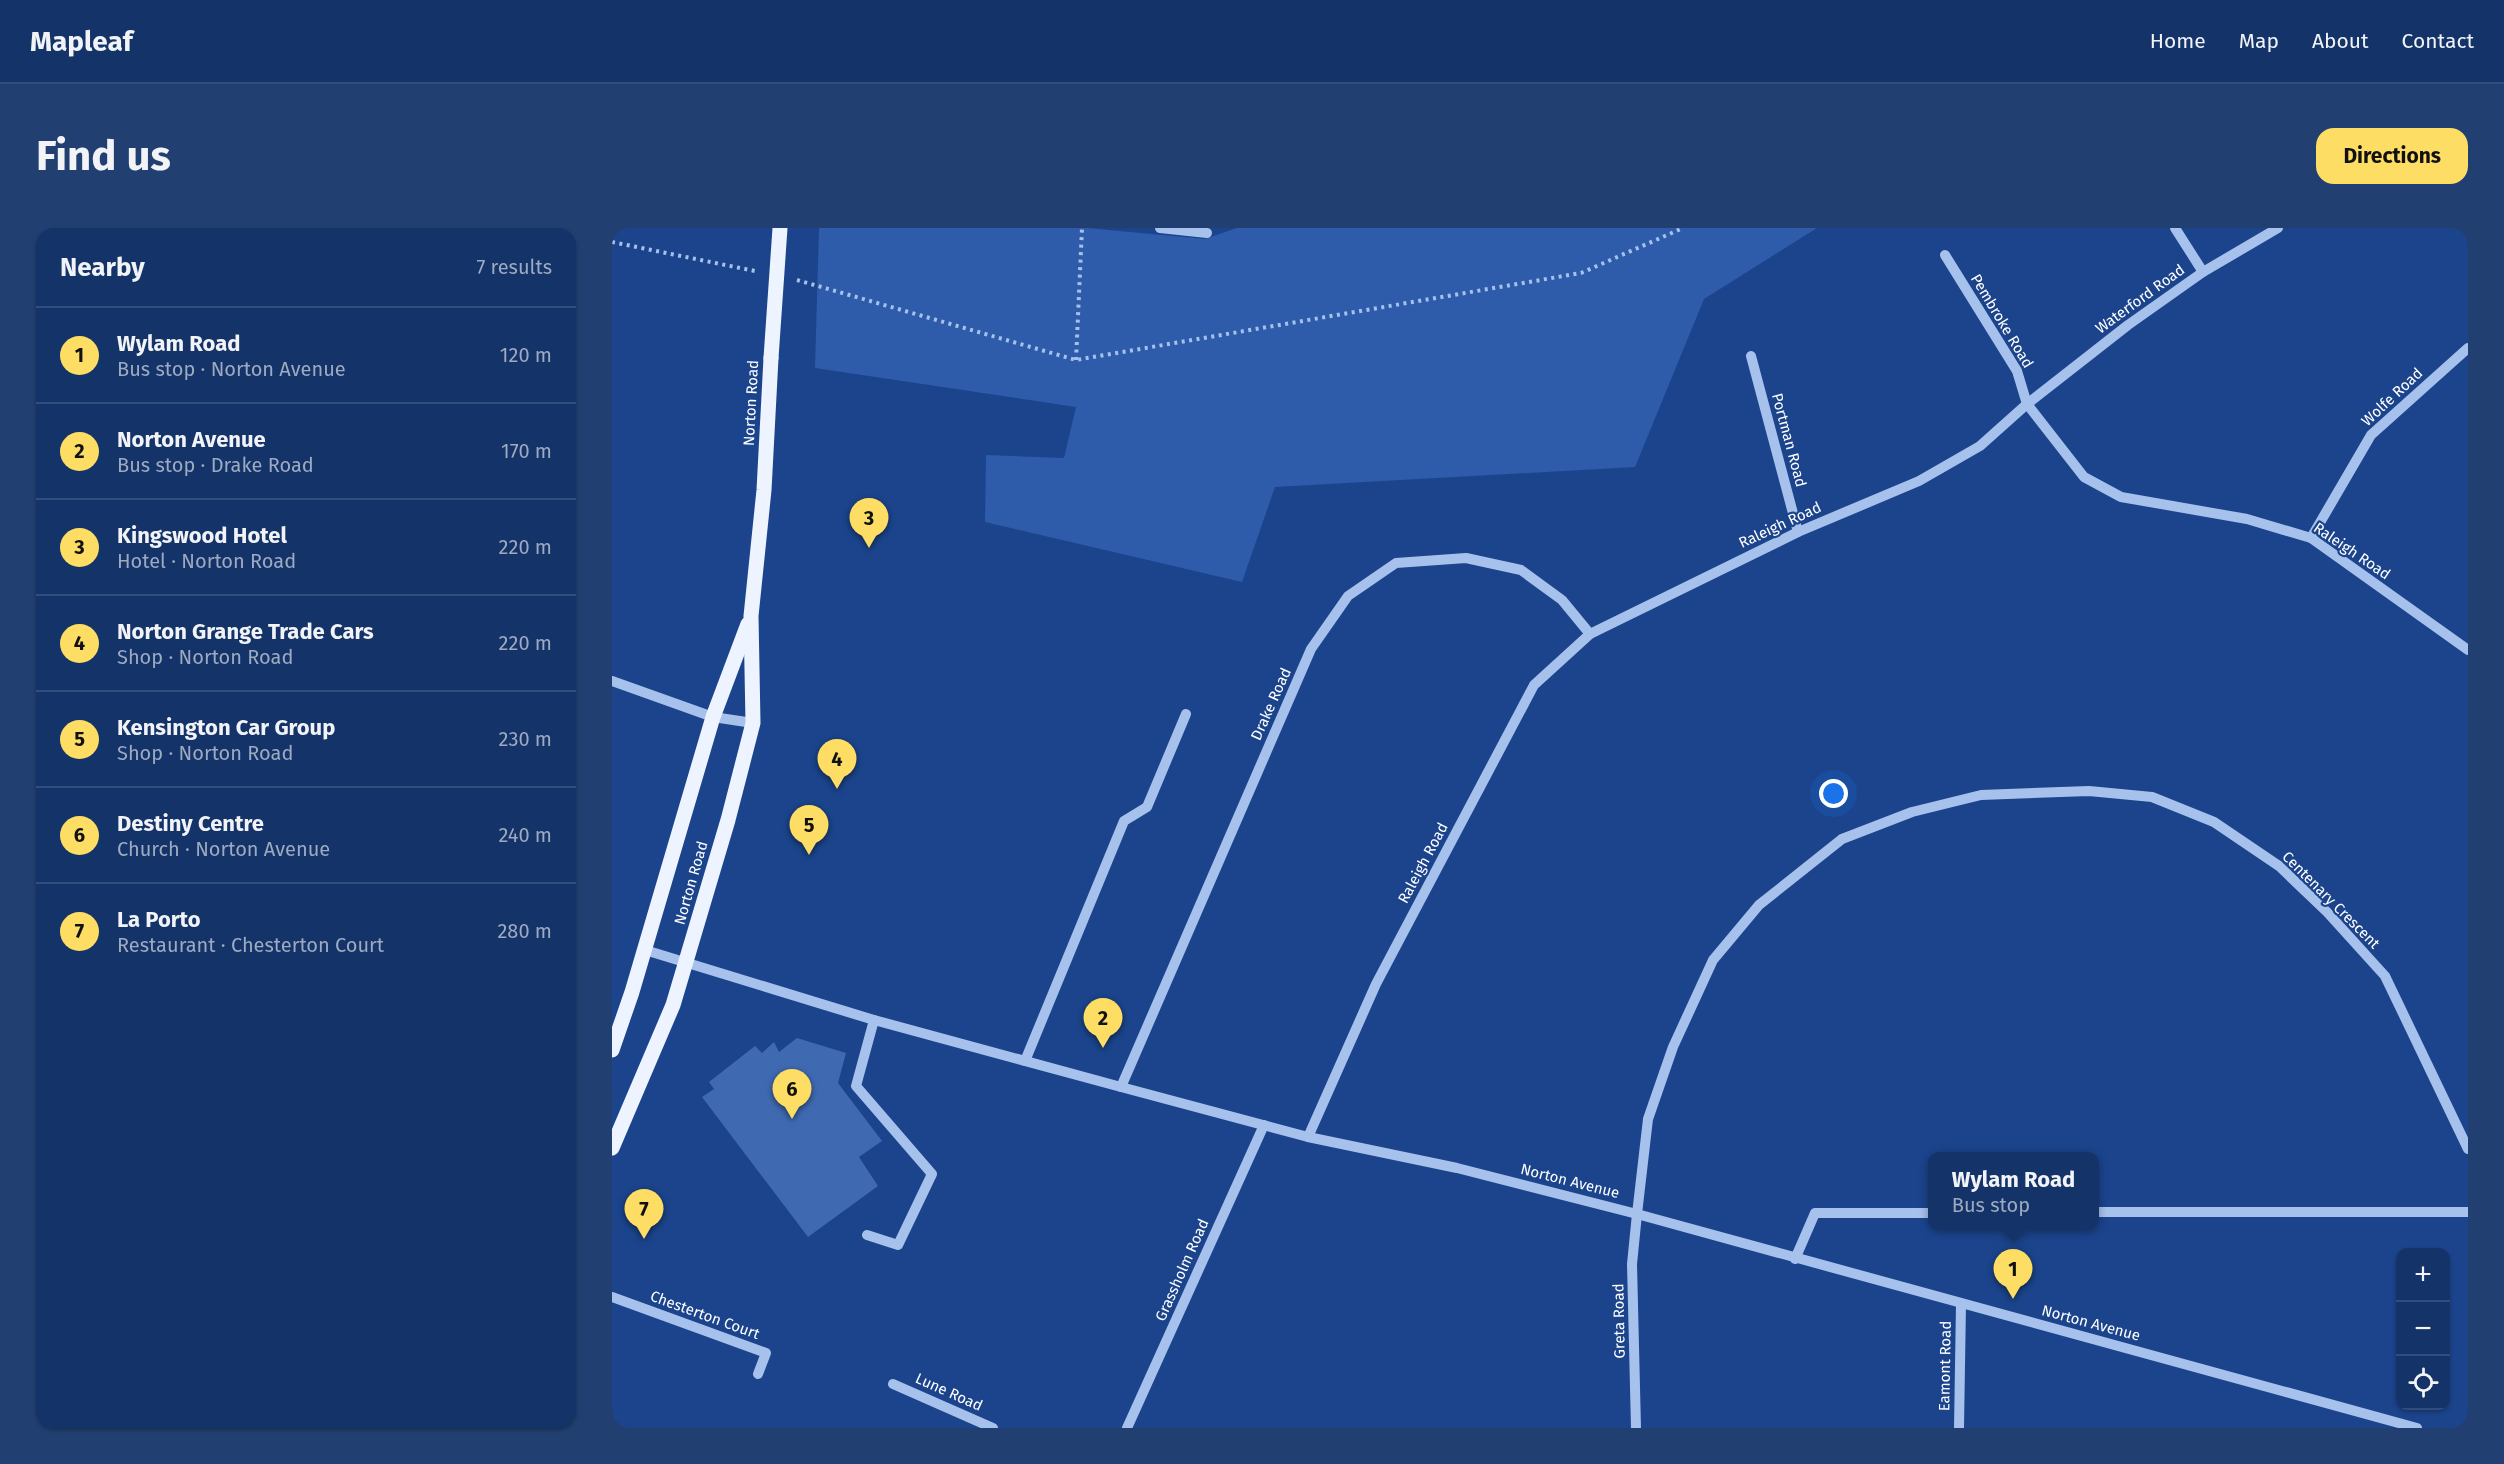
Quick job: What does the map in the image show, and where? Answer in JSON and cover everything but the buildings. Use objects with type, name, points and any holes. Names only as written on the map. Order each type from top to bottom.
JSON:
[{"type":"main road","name":"Norton Road","points":[[612,1148],[672,1005],[686,963],[753,723],[751,616],[764,490],[780,228]]},
{"type":"main road","name":"Norton Road","points":[[613,1042],[645,950],[713,717],[751,616]]},
{"type":"street","points":[[1160,228],[1207,233]]},
{"type":"street","points":[[2175,228],[2203,272]]},
{"type":"street","name":"Waterford Road","points":[[2027,404],[2128,326],[2203,272],[2278,228]]},
{"type":"street","name":"Pembroke Road","points":[[1945,255],[2017,371],[2027,404]]},
{"type":"street","name":"Wolfe Road","points":[[2311,538],[2371,435],[2468,348]]},
{"type":"street","name":"Portman Road","points":[[1751,356],[1798,532]]},
{"type":"street","name":"Raleigh Road","points":[[1308,1137],[1376,984],[1534,685],[1590,634],[1798,532],[1919,481],[1980,446],[2027,404],[2084,477],[2121,497],[2247,519],[2311,538],[2468,650]]},
{"type":"street","name":"Drake Road","points":[[1121,1087],[1311,649],[1348,596],[1396,563],[1466,558],[1521,570],[1562,600],[1590,634]]},
{"type":"street","points":[[612,681],[713,717],[753,723]]},
{"type":"street","points":[[1025,1061],[1124,821],[1147,807],[1186,714]]},
{"type":"street","name":"Centenary Crescent","points":[[1637,1214],[1648,1119],[1673,1047],[1713,960],[1759,905],[1842,839],[1912,812],[1981,795],[2089,791],[2152,796],[2214,822],[2279,866],[2327,912],[2385,976],[2437,1079],[2468,1149]]},
{"type":"street","name":"Norton Avenue","points":[[645,950],[874,1020],[1121,1087],[1308,1137],[1457,1168],[1637,1214],[2417,1428]]},
{"type":"street","points":[[867,1236],[898,1245],[932,1174],[856,1086],[874,1020]]},
{"type":"street","name":"Grassholm Road","points":[[1127,1428],[1264,1125]]},
{"type":"street","points":[[2099,1212],[2468,1212]]},
{"type":"street","points":[[1795,1259],[1815,1213],[1928,1213]]},
{"type":"street","name":"Greta Road","points":[[1636,1428],[1632,1264],[1637,1214]]},
{"type":"street","name":"Chesterton Court","points":[[612,1297],[766,1353],[758,1374]]},
{"type":"street","name":"Eamont Road","points":[[1959,1428],[1961,1304]]},
{"type":"street","name":"Lune Road","points":[[893,1384],[993,1428]]},
{"type":"path","points":[[1076,360],[1082,228]]},
{"type":"path","points":[[789,278],[1076,360],[1581,273],[1683,228]]},
{"type":"path","points":[[612,242],[767,273]]},
{"type":"shaded area","points":[[819,228],[1087,228],[1205,239],[1237,228],[1817,228],[1704,299],[1635,467],[1275,487],[1242,582],[985,522],[986,455],[1064,458],[1076,407],[815,368]]},
{"type":"place","name":"Kingswood Hotel","points":[[869,548]]},
{"type":"place","name":"Norton Grange Trade Cars","points":[[837,789]]},
{"type":"place","name":"Kensington Car Group","points":[[809,855]]},
{"type":"place","name":"Norton Avenue","points":[[1103,1048]]},
{"type":"place","name":"Destiny Centre","points":[[792,1119]]},
{"type":"place","name":"La Porto","points":[[644,1239]]},
{"type":"place","name":"Wylam Road","points":[[2013,1299]]}]
